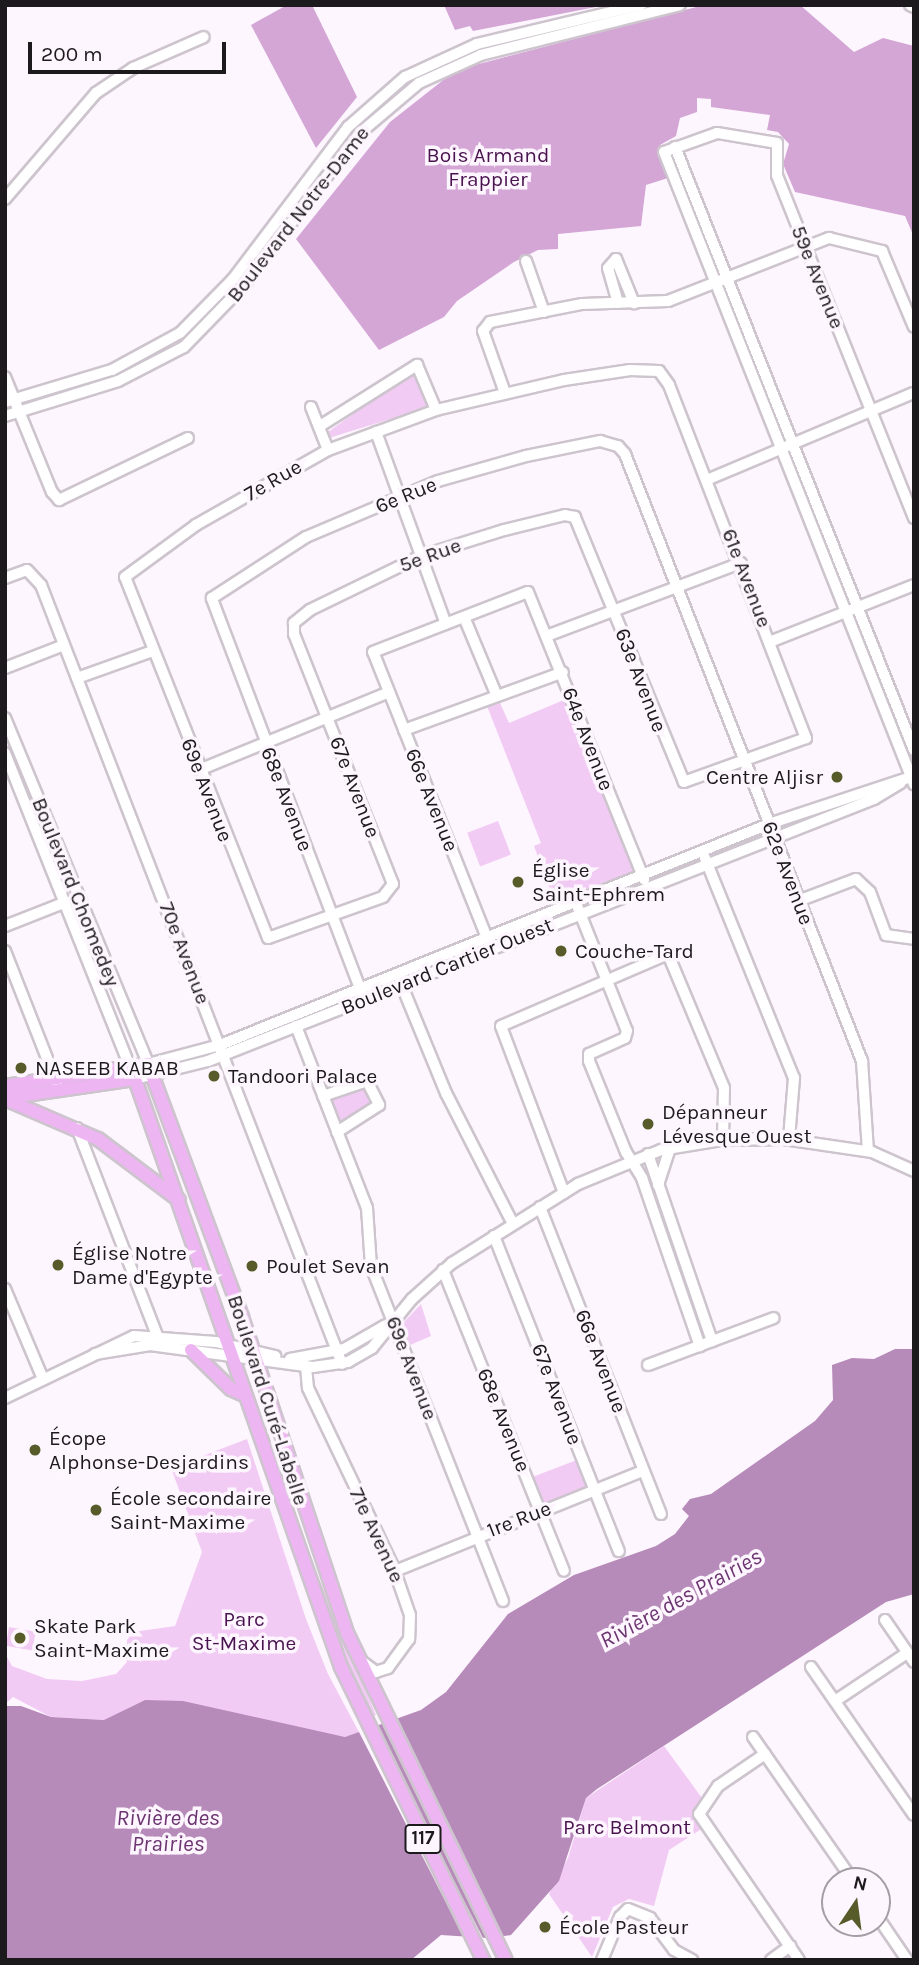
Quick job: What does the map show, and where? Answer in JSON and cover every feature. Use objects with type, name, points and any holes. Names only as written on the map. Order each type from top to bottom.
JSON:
[{"type":"main road","points":[[5,1099],[57,1086],[150,1070]]},
{"type":"main road","name":"Boulevard Curé-Labelle","points":[[150,1070],[253,1355],[357,1657],[506,1960]]},
{"type":"main road","name":"Boulevard Curé-Labelle","points":[[132,1074],[179,1200],[331,1641],[365,1721],[482,1958]]},
{"type":"main road","points":[[5,1086],[57,1086]]},
{"type":"main road","points":[[5,1099],[77,1127],[103,1141],[179,1200]]},
{"type":"main road","points":[[191,1350],[231,1389],[244,1395]]},
{"type":"street","name":"Boulevard Notre-Dame","points":[[10,401],[112,370],[180,333],[233,279],[348,127],[405,77],[477,44],[641,5]]},
{"type":"street","name":"Boulevard Notre-Dame","points":[[5,416],[118,381],[184,347],[238,293],[360,133],[419,83],[481,55],[680,5]]},
{"type":"street","points":[[5,198],[73,116],[102,89],[141,64],[204,37]]},
{"type":"street","name":"59e Avenue","points":[[687,211],[664,152],[717,133],[776,142],[778,175],[914,518]]},
{"type":"street","points":[[675,147],[914,750]]},
{"type":"street","points":[[698,207],[687,211],[714,285],[913,779]]},
{"type":"street","points":[[505,393],[483,331],[486,326],[544,312],[618,303],[668,301],[829,238],[882,251],[914,327]]},
{"type":"street","points":[[618,303],[608,268],[616,260],[634,303]]},
{"type":"street","points":[[526,261],[544,312]]},
{"type":"street","points":[[748,368],[762,363]]},
{"type":"street","points":[[320,426],[418,365],[436,410]]},
{"type":"street","name":"7e Rue","points":[[125,577],[196,525],[328,450],[436,410],[505,393],[649,369]]},
{"type":"street","name":"61e Avenue","points":[[649,369],[659,371],[670,385],[695,458],[709,479],[806,737],[745,761]]},
{"type":"street","points":[[5,377],[10,401],[19,412],[53,494],[62,501],[188,438]]},
{"type":"street","points":[[709,479],[914,393]]},
{"type":"street","points":[[311,407],[328,450]]},
{"type":"street","points":[[376,432],[446,624],[464,617],[496,694]]},
{"type":"street","name":"6e Rue","points":[[212,598],[306,537],[400,496],[526,456],[600,442],[618,446]]},
{"type":"street","name":"62e Avenue","points":[[618,446],[625,454],[862,1061],[868,1151]]},
{"type":"street","name":"5e Rue","points":[[294,623],[310,610],[421,556],[504,530],[565,515],[575,517]]},
{"type":"street","name":"63e Avenue","points":[[575,517],[678,776],[689,781],[745,761]]},
{"type":"street","points":[[811,527],[824,522]]},
{"type":"street","points":[[549,635],[741,563]]},
{"type":"street","name":"70e Avenue","points":[[5,578],[22,570],[35,575],[222,1049],[342,1364]]},
{"type":"street","name":"69e Avenue","points":[[125,577],[264,934],[274,937],[332,916]]},
{"type":"street","points":[[772,641],[914,585]]},
{"type":"street","name":"64e Avenue","points":[[464,617],[528,592],[549,635],[646,886]]},
{"type":"street","name":"68e Avenue","points":[[212,598],[364,999]]},
{"type":"street","name":"67e Avenue","points":[[294,623],[294,634],[393,884],[383,897],[332,916]]},
{"type":"street","name":"66e Avenue","points":[[446,624],[373,652],[491,948]]},
{"type":"street","points":[[5,668],[64,645]]},
{"type":"street","points":[[77,678],[153,651]]},
{"type":"street","points":[[404,730],[496,694],[563,672]]},
{"type":"street","points":[[877,692],[889,687]]},
{"type":"street","points":[[199,770],[389,692]]},
{"type":"street","name":"Boulevard Chomedey","points":[[5,718],[150,1070]]},
{"type":"street","name":"Boulevard Chomedey","points":[[5,753],[132,1074]]},
{"type":"street","name":"Boulevard Cartier Ouest","points":[[222,1049],[360,987],[769,824],[913,779]]},
{"type":"street","name":"Boulevard Cartier Ouest","points":[[150,1070],[296,1026],[707,862],[874,799],[913,779]]},
{"type":"street","points":[[703,851],[794,1078],[789,1139]]},
{"type":"street","points":[[798,901],[856,879],[870,892],[886,935],[914,939]]},
{"type":"street","points":[[576,901],[627,1031],[625,1038],[590,1054],[589,1060],[629,1160],[640,1175],[700,1346]]},
{"type":"street","points":[[5,926],[66,902]]},
{"type":"street","points":[[5,951],[57,1086]]},
{"type":"street","points":[[564,1193],[501,1026],[668,954],[724,1088],[723,1140]]},
{"type":"street","points":[[396,973],[446,1093],[513,1224]]},
{"type":"street","name":"69e Avenue","points":[[296,1026],[367,1208],[371,1265],[503,1601]]},
{"type":"street","points":[[323,1096],[367,1081],[379,1105],[337,1132]]},
{"type":"street","points":[[77,1127],[157,1340]]},
{"type":"street","points":[[5,1398],[121,1339],[157,1340],[229,1350],[306,1366],[342,1364],[372,1348],[393,1320],[443,1270],[564,1193],[629,1160],[648,1154],[723,1140],[789,1139],[868,1151],[914,1171]]},
{"type":"street","points":[[89,1157],[103,1141]]},
{"type":"street","points":[[658,1186],[670,1149]]},
{"type":"street","points":[[648,1154],[712,1341]]},
{"type":"street","name":"66e Avenue","points":[[540,1207],[661,1514]]},
{"type":"street","name":"67e Avenue","points":[[494,1236],[619,1551]]},
{"type":"street","name":"68e Avenue","points":[[443,1270],[564,1571]]},
{"type":"street","points":[[5,1289],[44,1379]]},
{"type":"street","points":[[648,1365],[774,1318]]},
{"type":"street","points":[[253,1355],[294,1359],[338,1351],[393,1320]]},
{"type":"street","points":[[157,1340],[191,1350],[229,1350]]},
{"type":"street","name":"71e Avenue","points":[[306,1366],[308,1388],[395,1571],[410,1615],[409,1639],[383,1671],[374,1671],[357,1657]]},
{"type":"street","name":"1re Rue","points":[[395,1571],[478,1535],[643,1471]]},
{"type":"street","points":[[885,1620],[914,1662]]},
{"type":"street","points":[[835,1701],[907,1653]]},
{"type":"street","points":[[811,1667],[914,1815]]},
{"type":"street","points":[[753,1737],[843,1867]]},
{"type":"street","points":[[765,1754],[718,1786],[699,1814],[800,1960]]},
{"type":"street","points":[[602,1960],[620,1917],[628,1909],[652,1919],[674,1950],[692,1960]]},
{"type":"street","points":[[891,1937],[907,1960]]},
{"type":"street","points":[[771,1960],[790,1946]]},
{"type":"green space","points":[[287,5],[312,5],[357,97],[316,148],[251,25]]},
{"type":"green space","points":[[444,5],[606,5],[473,31],[470,26],[455,30]]},
{"type":"green space","name":"Bois Armand Frappier","points":[[704,5],[800,5],[854,52],[883,38],[914,46],[914,237],[905,216],[795,192],[783,164],[789,144],[778,132],[767,130],[770,115],[711,107],[711,99],[697,98],[697,112],[680,118],[676,136],[660,145],[668,178],[646,185],[641,226],[558,234],[558,249],[538,250],[514,262],[457,301],[444,317],[379,350],[296,239],[390,122],[456,70]]},
{"type":"green space","points":[[415,370],[429,407],[329,438],[328,432]]},
{"type":"green space","points":[[496,694],[509,723],[571,697],[642,875],[557,909],[534,846],[541,843],[485,701]]},
{"type":"green space","points":[[498,821],[511,855],[480,866],[467,833]]},
{"type":"green space","points":[[364,1085],[374,1102],[372,1107],[339,1124],[328,1101]]},
{"type":"green space","points":[[648,1168],[703,1333],[642,1170]]},
{"type":"green space","points":[[421,1304],[431,1336],[410,1345],[402,1324]]},
{"type":"green space","name":"Parc St-Maxime","points":[[247,1439],[306,1619],[328,1674],[360,1734],[345,1737],[145,1700],[105,1720],[51,1717],[13,1697],[5,1704],[5,1653],[12,1666],[47,1679],[82,1681],[116,1674],[127,1662],[127,1640],[133,1632],[175,1626],[202,1552],[171,1468]]},
{"type":"green space","points":[[582,1458],[594,1490],[540,1511],[528,1479]]},
{"type":"green space","points":[[301,1535],[376,1715],[371,1718],[347,1666]]},
{"type":"green space","name":"Skate Park Saint-Maxime","points":[[9,1627],[36,1632],[32,1650],[6,1646]]},
{"type":"green space","name":"Parc Belmont","points":[[664,1746],[702,1798],[695,1812],[703,1828],[669,1850],[654,1906],[629,1899],[613,1907],[592,1957],[549,1894],[568,1858],[586,1798]]},
{"type":"water","name":"Rivière des Prairies","points":[[895,1349],[914,1349],[914,1594],[886,1602],[586,1798],[559,1881],[511,1935],[487,1938],[441,1935],[411,1960],[5,1960],[5,1706],[21,1706],[51,1717],[104,1720],[145,1700],[183,1701],[345,1737],[421,1710],[446,1692],[508,1614],[574,1575],[656,1546],[675,1534],[689,1516],[682,1509],[690,1499],[711,1494],[815,1421],[833,1400],[832,1365],[852,1358],[874,1359]]},
{"type":"pier","points":[[395,1714],[505,1940],[491,1948],[381,1721]]},
{"type":"pier","points":[[374,1724],[485,1941],[470,1949],[359,1732]]},
{"type":"place","name":"Centre Aljisr","points":[[837,777]]},
{"type":"place","name":"Église Saint-Ephrem","points":[[518,882]]},
{"type":"place","name":"Couche-Tard","points":[[561,951]]},
{"type":"place","name":"NASEEB KABAB","points":[[21,1068]]},
{"type":"place","name":"Tandoori Palace","points":[[214,1076]]},
{"type":"place","name":"Dépanneur Lévesque Ouest","points":[[648,1124]]},
{"type":"place","name":"Église Notre Dame d'Egypte","points":[[58,1265]]},
{"type":"place","name":"Poulet Sevan","points":[[252,1266]]},
{"type":"place","name":"Écope Alphonse-Desjardins","points":[[35,1450]]},
{"type":"place","name":"École secondaire Saint-Maxime","points":[[96,1510]]},
{"type":"place","name":"Skate Park Saint-Maxime","points":[[20,1638]]},
{"type":"place","name":"École Pasteur","points":[[545,1927]]}]
